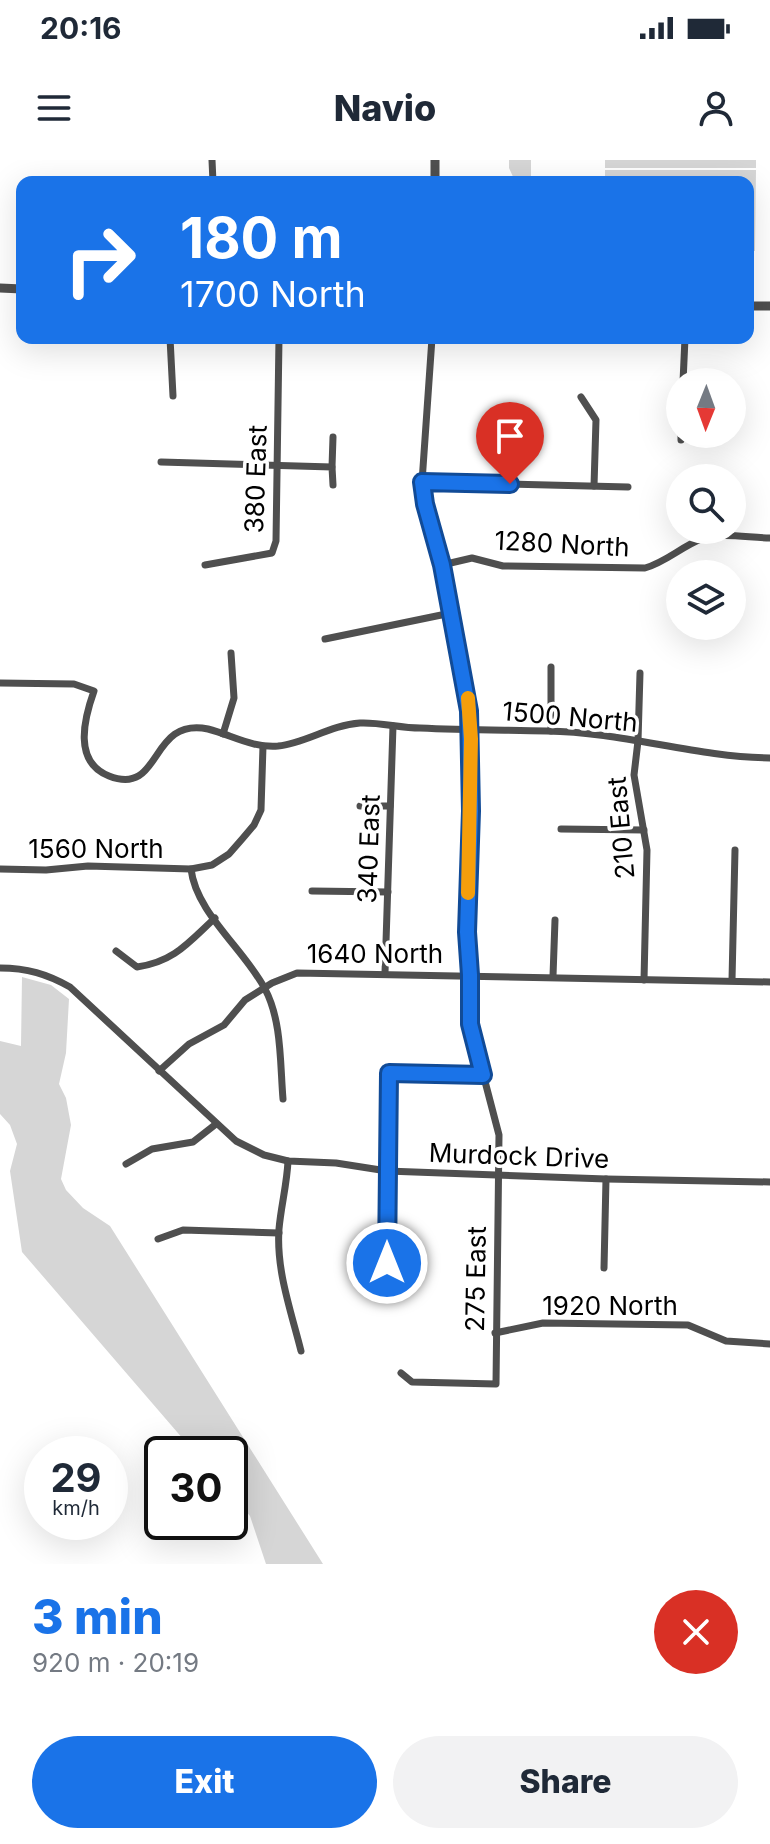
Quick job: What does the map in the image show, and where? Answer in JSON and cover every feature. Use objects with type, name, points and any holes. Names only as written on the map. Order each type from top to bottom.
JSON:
[{"type":"street","points":[[170,344],[173,396]]},
{"type":"street","name":"380 East","points":[[205,565],[272,553],[276,541],[279,344]]},
{"type":"street","name":"275 East","points":[[401,1373],[412,1382],[496,1384],[499,1135],[470,1024],[467,932],[471,730],[468,696],[422,482],[432,344]]},
{"type":"street","points":[[684,368],[685,344]]},
{"type":"street","points":[[581,397],[596,420],[594,486]]},
{"type":"street","points":[[510,484],[512,417]]},
{"type":"street","points":[[333,437],[333,485]]},
{"type":"street","points":[[161,462],[332,467]]},
{"type":"street","points":[[422,482],[628,487]]},
{"type":"street","name":"1280 North","points":[[442,565],[472,558],[503,566],[645,568],[661,563],[698,540],[710,537],[770,538]]},
{"type":"street","points":[[325,639],[451,613]]},
{"type":"street","points":[[223,734],[234,698],[231,653]]},
{"type":"street","points":[[551,667],[551,731]]},
{"type":"street","name":"210 East","points":[[640,673],[634,775],[647,850],[644,980]]},
{"type":"street","name":"1500 North","points":[[0,683],[74,684],[94,691],[83,739],[89,760],[106,775],[130,778],[151,767],[168,737],[184,728],[205,729],[263,746],[295,742],[336,727],[360,723],[551,731],[638,741],[731,757],[770,758]]},
{"type":"street","name":"340 East","points":[[385,973],[393,726]]},
{"type":"street","points":[[263,746],[261,810],[254,825],[229,854],[212,865],[191,869],[198,894],[265,988],[275,1019],[283,1099]]},
{"type":"street","points":[[360,806],[390,806]]},
{"type":"street","points":[[561,829],[644,830]]},
{"type":"street","points":[[732,980],[735,850]]},
{"type":"street","name":"1560 North","points":[[0,869],[46,870],[88,866],[191,869]]},
{"type":"street","points":[[312,891],[388,892]]},
{"type":"street","points":[[116,951],[137,967],[153,965],[171,958],[215,918]]},
{"type":"street","points":[[553,976],[555,920]]},
{"type":"street","name":"Murdock Drive","points":[[0,968],[21,968],[48,975],[70,987],[216,1124],[236,1141],[264,1155],[288,1161],[336,1163],[387,1171],[770,1182]]},
{"type":"street","name":"1640 North","points":[[159,1071],[189,1044],[224,1025],[245,1000],[297,973],[770,982]]},
{"type":"street","points":[[387,1263],[389,1073],[483,1075]]},
{"type":"street","points":[[126,1164],[152,1149],[193,1142],[216,1124]]},
{"type":"street","points":[[288,1161],[279,1233],[281,1273],[301,1351]]},
{"type":"street","points":[[604,1268],[606,1179]]},
{"type":"street","points":[[158,1239],[183,1230],[279,1233]]},
{"type":"street","name":"1920 North","points":[[495,1333],[543,1323],[688,1325],[726,1341],[770,1344]]},
{"type":"shaded area","points":[[509,160],[531,160],[531,176],[513,176]]},
{"type":"shaded area","points":[[605,160],[756,160],[756,168],[605,168]]},
{"type":"shaded area","points":[[605,170],[756,170],[755,251],[754,176],[605,176]]},
{"type":"shaded area","points":[[22,977],[51,985],[69,999],[66,1053],[59,1084],[66,1098],[71,1125],[61,1179],[66,1190],[83,1208],[110,1226],[242,1436],[180,1436],[22,1252],[10,1171],[17,1144],[10,1125],[0,1114],[0,1041],[21,1046]]},
{"type":"shaded area","points":[[248,1445],[323,1564],[266,1564],[250,1516]]},
{"type":"slow traffic","points":[[468,698],[471,811],[468,893]]},
{"type":"route","points":[[387,1263],[389,1073],[483,1075],[470,1024],[467,932],[471,739],[468,696],[422,482],[510,484]]}]
